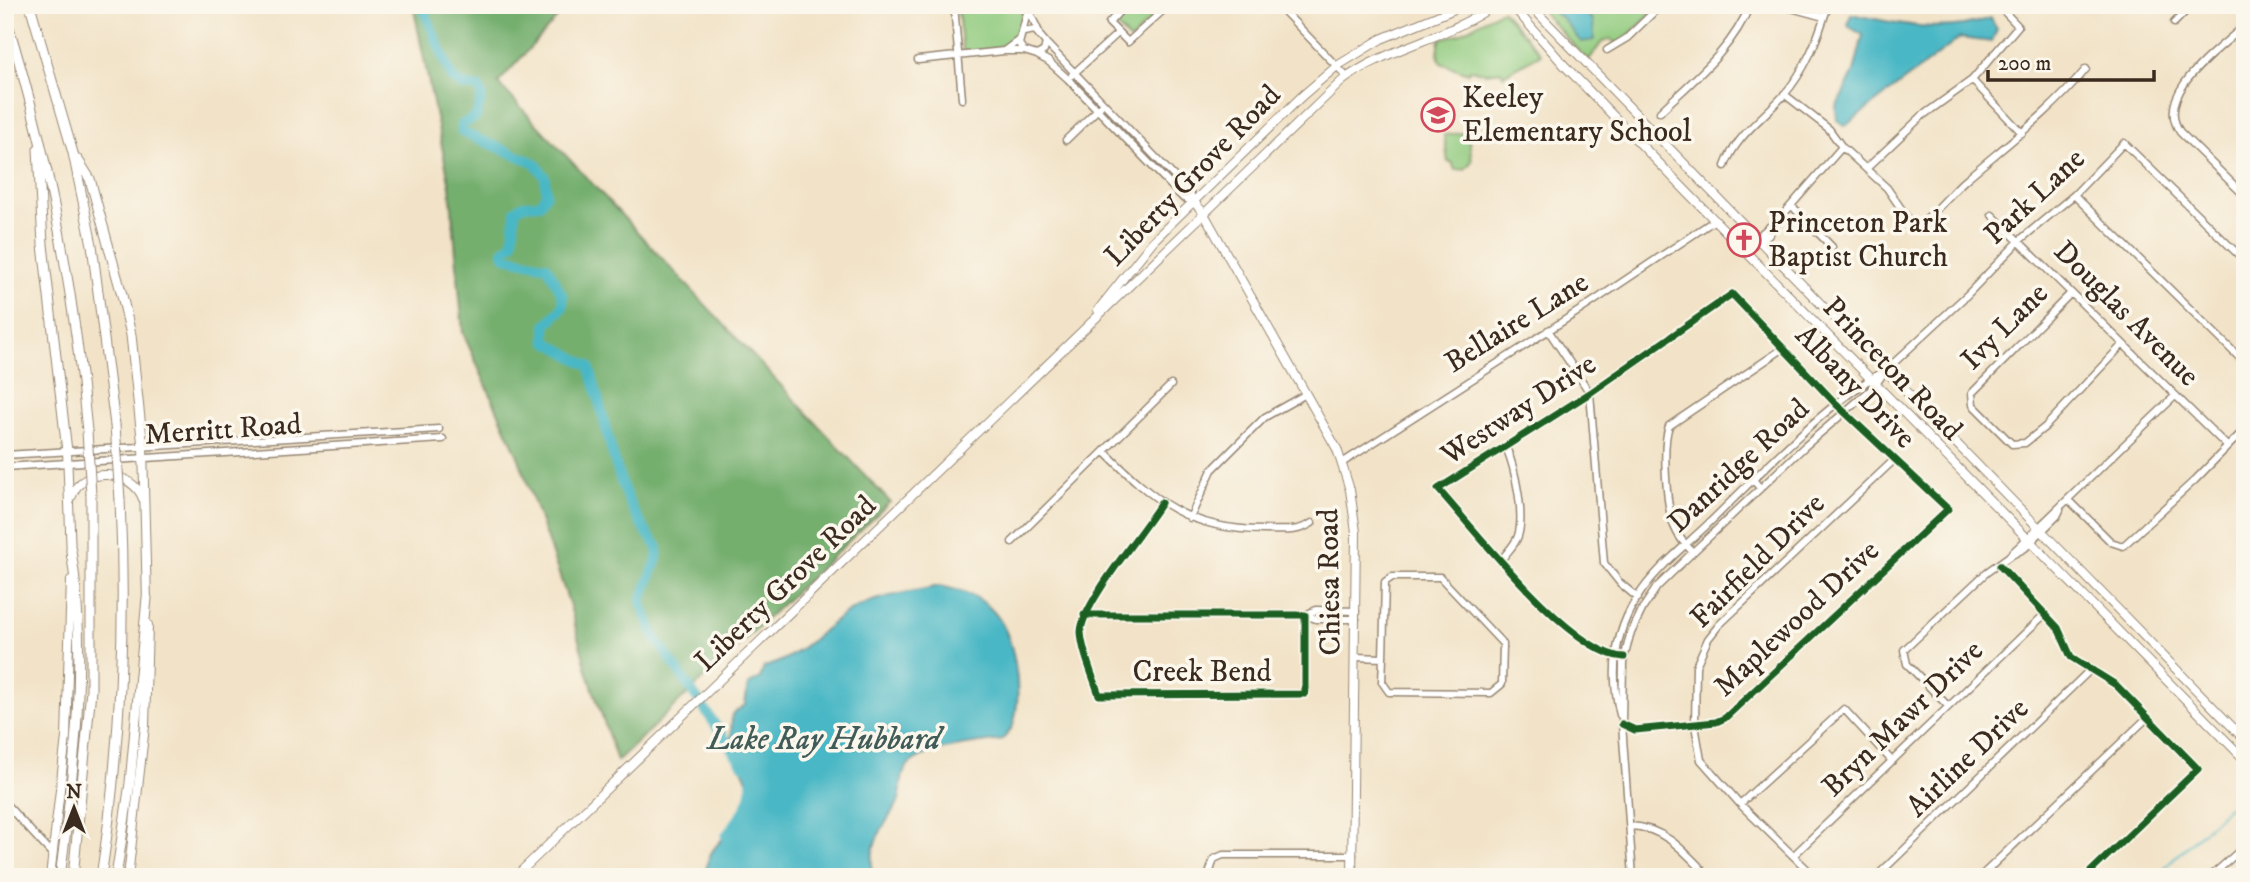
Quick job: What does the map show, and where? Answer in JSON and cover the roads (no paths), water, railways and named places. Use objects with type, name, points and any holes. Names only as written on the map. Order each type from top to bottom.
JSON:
[{"type":"highway","points":[[30,5],[73,153],[93,245],[115,425],[123,618],[115,744],[101,877]]},
{"type":"highway","points":[[5,15],[37,130],[66,266],[87,431],[91,495],[91,690],[73,877]]},
{"type":"highway","points":[[37,130],[43,245],[67,451]]},
{"type":"highway","points":[[73,153],[90,179],[122,295],[131,335],[143,447]]},
{"type":"highway","points":[[60,877],[73,748],[79,641],[77,587],[71,550]]},
{"type":"highway","points":[[116,877],[130,783],[147,598]]},
{"type":"main road","name":"Liberty Grove Road","points":[[1088,324],[1153,241],[1302,96],[1337,66],[1381,39],[1464,5]]},
{"type":"main road","name":"Liberty Grove Road","points":[[515,877],[1203,212],[1347,78],[1385,54],[1439,34],[1494,5]]},
{"type":"main road","name":"Princeton Road","points":[[1512,5],[1564,65],[2245,760]]},
{"type":"main road","name":"Princeton Road","points":[[1530,5],[2245,740]]},
{"type":"main road","points":[[1637,138],[1645,125]]},
{"type":"main road","name":"Chiesa Road","points":[[1193,201],[1203,212],[1342,463],[1354,514],[1356,615],[1352,877]]},
{"type":"main road","points":[[1822,330],[1834,319]]},
{"type":"main road","points":[[128,877],[139,796],[147,696],[143,447]]},
{"type":"main road","points":[[50,877],[65,737],[71,550],[67,451]]},
{"type":"main road","points":[[70,502],[74,490],[85,479],[114,476],[133,481],[146,508]]},
{"type":"main road","points":[[2173,687],[2185,676]]},
{"type":"main road","points":[[2208,723],[2218,713]]},
{"type":"street","points":[[954,5],[962,99]]},
{"type":"street","points":[[1125,5],[1109,23],[1124,41],[1133,40],[1169,5]]},
{"type":"street","points":[[1278,5],[1347,78]]},
{"type":"street","points":[[1607,50],[1627,38],[1661,5]]},
{"type":"street","points":[[1660,112],[1720,54],[1744,19],[1750,5]]},
{"type":"street","points":[[1780,5],[1824,17]]},
{"type":"street","points":[[1725,166],[1731,149],[1784,94],[1808,60],[1828,5]]},
{"type":"street","points":[[1867,168],[1922,116],[1972,79],[2018,26],[1998,5]]},
{"type":"street","points":[[2174,23],[2192,5]]},
{"type":"street","points":[[1004,51],[1019,40],[1024,32],[1028,7]]},
{"type":"street","points":[[1028,7],[1046,43],[1190,193],[1193,201]]},
{"type":"street","points":[[2245,25],[2182,85],[2172,104],[2175,123],[2180,132],[2245,196]]},
{"type":"street","points":[[1024,32],[1032,29],[1039,32]]},
{"type":"street","points":[[1068,79],[1116,34]]},
{"type":"street","points":[[1019,40],[1024,51]]},
{"type":"street","points":[[1037,55],[1044,51],[1046,43]]},
{"type":"street","points":[[918,60],[1004,51],[1024,51],[1037,55],[1068,79],[1183,198],[1193,201]]},
{"type":"street","points":[[1784,94],[1829,129],[1842,147],[1867,168],[1900,204],[1913,226],[1921,224],[1965,180],[2076,84],[2085,69]]},
{"type":"street","points":[[1972,79],[2022,133]]},
{"type":"street","points":[[1066,139],[1104,104]]},
{"type":"street","name":"Park Lane","points":[[1885,371],[1968,294],[2020,240],[2074,195],[2124,143],[2245,261]]},
{"type":"street","points":[[1748,252],[1768,236],[1820,168],[1842,147]]},
{"type":"street","points":[[2074,195],[2245,363]]},
{"type":"street","points":[[1792,206],[1832,247]]},
{"type":"street","name":"Douglas Avenue","points":[[1992,215],[2228,446]]},
{"type":"street","name":"Bellaire Lane","points":[[1342,463],[1715,220]]},
{"type":"street","name":"Albany Drive","points":[[1732,294],[1838,406],[1948,509]]},
{"type":"street","name":"Westway Drive","points":[[1625,656],[1616,656],[1586,643],[1568,628],[1438,489],[1590,393],[1732,294]]},
{"type":"street","name":"Ivy Lane","points":[[2070,294],[1972,393],[1973,405],[2012,444],[2025,443],[2045,427],[2123,344]]},
{"type":"street","points":[[1548,330],[1590,393],[1604,563],[1620,583],[1646,603]]},
{"type":"street","points":[[1693,552],[1686,546],[1671,519],[1665,444],[1670,426],[1784,348]]},
{"type":"street","name":"Danridge Road","points":[[1622,724],[1613,687],[1616,656],[1622,628],[1637,597],[1754,480],[1838,406],[1885,371]]},
{"type":"street","name":"Danridge Road","points":[[1633,877],[1622,724],[1625,656],[1630,635],[1657,587],[1760,488],[1846,411],[1873,381]]},
{"type":"street","points":[[1012,542],[1171,385]]},
{"type":"street","points":[[1190,518],[1212,470],[1265,417],[1306,394]]},
{"type":"street","points":[[1948,706],[1907,664],[1904,650],[1987,572],[2000,566],[2040,529],[2175,396]]},
{"type":"street","name":"Merritt Road","points":[[5,455],[439,429]]},
{"type":"street","points":[[2068,500],[2111,542],[2123,546],[2245,429]]},
{"type":"street","name":"Merritt Road","points":[[5,467],[443,439]]},
{"type":"street","points":[[1502,559],[1514,544],[1520,524],[1515,470],[1506,447]]},
{"type":"street","points":[[1104,451],[1161,503],[1190,518],[1236,530],[1297,530],[1311,523]]},
{"type":"street","name":"Fairfield Drive","points":[[1815,877],[1740,804],[1702,760],[1695,724],[1696,666],[1708,639],[1894,460]]},
{"type":"street","points":[[1745,470],[1760,488]]},
{"type":"street","points":[[1161,503],[1133,546],[1091,599],[1084,615],[1305,615],[1316,619],[1356,615]]},
{"type":"street","name":"Maplewood Drive","points":[[1622,724],[1635,730],[1716,722],[1731,713],[1948,509]]},
{"type":"street","points":[[2000,566],[2058,628],[2071,657],[2116,685],[2198,769],[2085,877]]},
{"type":"street","points":[[1392,577],[1440,577],[1503,644],[1502,684],[1491,693],[1389,692],[1382,682],[1383,657],[1385,582],[1392,577]]},
{"type":"street","name":"Bryn Mawr Drive","points":[[1793,856],[2045,614]]},
{"type":"street","name":"Creek Bend","points":[[1084,615],[1081,636],[1099,695],[1305,694],[1305,615]]},
{"type":"street","points":[[1355,657],[1383,657]]},
{"type":"street","name":"Airline Drive","points":[[1876,877],[2090,670]]},
{"type":"street","points":[[1740,804],[1844,709],[1892,761]]},
{"type":"street","points":[[1980,877],[2147,718]]},
{"type":"street","points":[[5,803],[53,856]]},
{"type":"street","points":[[1630,826],[1656,831],[1678,844],[1709,877]]},
{"type":"street","points":[[2210,877],[2245,846]]},
{"type":"street","points":[[1208,877],[1214,859],[1223,855],[1353,855]]},
{"type":"water","points":[[1543,5],[1580,5],[1593,21],[1594,40],[1581,42],[1562,18]]},
{"type":"water","points":[[1851,14],[1903,24],[1938,27],[1990,18],[1997,29],[1992,42],[1960,38],[1845,126],[1837,120],[1836,108],[1854,72],[1863,35],[1848,26]]},
{"type":"water","name":"Lake Ray Hubbard","points":[[939,586],[961,591],[980,600],[991,609],[1006,633],[1017,679],[1016,709],[1010,731],[1002,740],[936,751],[913,761],[906,768],[898,803],[874,849],[873,877],[707,877],[710,856],[721,840],[743,818],[751,802],[749,786],[735,754],[731,735],[732,714],[745,705],[748,685],[760,678],[764,667],[797,652],[835,621],[856,608],[890,596]]},
{"type":"waterway","points":[[422,5],[452,78],[461,85],[479,88],[482,96],[476,117],[461,125],[462,132],[535,163],[545,177],[546,194],[540,204],[523,205],[515,211],[513,243],[503,251],[506,257],[547,266],[563,296],[563,307],[546,325],[546,341],[589,366],[622,484],[631,507],[658,547],[657,559],[641,602],[654,636],[743,765]]},
{"type":"waterway","points":[[726,836],[747,804],[751,782]]},
{"type":"waterway","points":[[2155,877],[2229,807],[2245,802]]},
{"type":"place","name":"Keeley Elementary School","points":[[1438,115]]},
{"type":"place","name":"Princeton Park Baptist Church","points":[[1744,240]]}]
